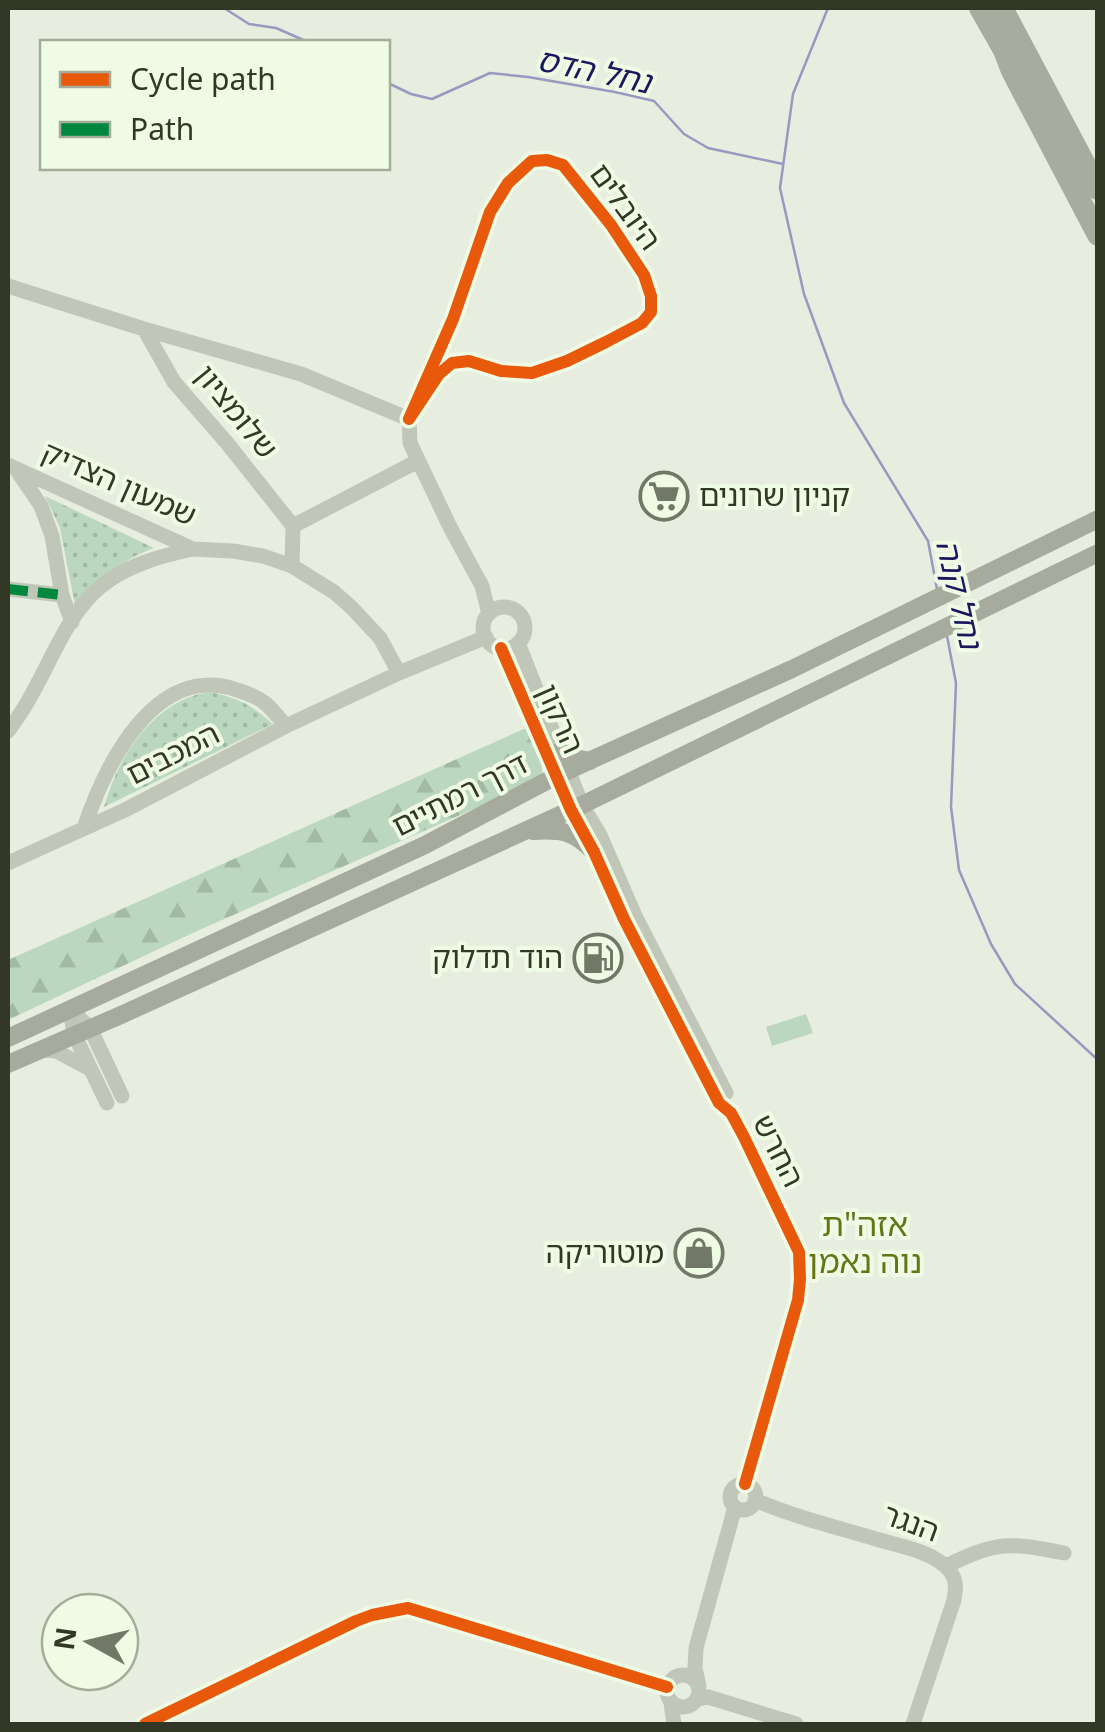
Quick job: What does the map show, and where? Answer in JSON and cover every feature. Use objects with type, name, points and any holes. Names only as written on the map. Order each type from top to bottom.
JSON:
[{"type":"highway","points":[[980,8],[1098,235]]},
{"type":"highway","points":[[1002,8],[1098,189]]},
{"type":"main road","points":[[556,768],[570,757],[590,761],[728,698],[1098,519]]},
{"type":"main road","name":"דרך רמתיים","points":[[8,1064],[577,807],[1098,553]]},
{"type":"main road","name":"דרך רמתיים","points":[[8,1038],[425,845],[556,768]]},
{"type":"main road","points":[[517,833],[566,832],[594,852]]},
{"type":"street","name":"היובלים","points":[[532,161],[563,164],[612,225],[644,275],[651,312],[642,323],[606,342],[568,361],[532,372],[501,370],[469,361],[452,363],[409,419],[453,319],[490,212],[508,183],[532,161]]},
{"type":"street","points":[[8,286],[302,374],[409,419],[410,443],[418,461],[495,610]]},
{"type":"street","name":"שלומציון","points":[[144,329],[174,382],[293,526]]},
{"type":"street","points":[[292,566],[293,526],[418,461]]},
{"type":"street","points":[[12,467],[41,506],[72,622]]},
{"type":"street","name":"שמעון הצדיק","points":[[12,467],[193,548],[248,554],[292,566],[352,608],[380,638],[400,673]]},
{"type":"street","points":[[8,731],[56,646],[100,588],[141,562],[193,548]]},
{"type":"street","points":[[8,589],[62,596]]},
{"type":"street","points":[[495,610],[514,610],[523,619],[524,632],[513,647],[502,648],[486,638],[484,628],[495,610]]},
{"type":"street","name":"המכבים","points":[[8,862],[188,779],[286,726],[486,638]]},
{"type":"street","name":"הרקון","points":[[518,643],[556,768]]},
{"type":"street","name":"הרקון","points":[[502,648],[577,807]]},
{"type":"street","name":"המכבים","points":[[84,828],[95,796],[118,752],[142,722],[174,694],[209,683],[227,686],[264,702],[286,726]]},
{"type":"street","name":"החרש","points":[[577,807],[624,919],[710,1086],[730,1113],[796,1245],[800,1269],[794,1314],[745,1484]]},
{"type":"street","name":"החרש","points":[[577,807],[600,835],[635,916],[729,1098],[730,1113]]},
{"type":"street","points":[[37,1050],[56,1052],[90,1070],[115,1100],[103,1056],[70,1009]]},
{"type":"street","points":[[103,1056],[108,1034],[121,1015]]},
{"type":"street","points":[[82,1031],[90,1070]]},
{"type":"street","points":[[674,1724],[696,1697],[696,1648],[734,1507],[731,1492],[737,1485],[745,1484],[753,1490],[752,1506],[745,1510],[734,1507]]},
{"type":"street","name":"הנגר","points":[[755,1500],[913,1550],[946,1566],[955,1581],[954,1600],[913,1724]]},
{"type":"street","points":[[946,1566],[1007,1544],[1064,1552]]},
{"type":"street","points":[[145,1724],[356,1622],[408,1608],[671,1689],[681,1708],[696,1697],[708,1697],[796,1724]]},
{"type":"street","points":[[671,1689],[696,1648]]},
{"type":"street","points":[[674,1724],[671,1689],[679,1675],[690,1676],[696,1697]]},
{"type":"green space","points":[[45,496],[154,548],[111,572],[75,605],[60,528]]},
{"type":"green space","points":[[210,692],[244,703],[273,724],[104,807],[119,769],[142,733],[172,706]]},
{"type":"green space","points":[[526,728],[542,759],[542,772],[535,782],[197,931],[8,1020],[8,960]]},
{"type":"green space","points":[[806,1014],[813,1033],[772,1046],[766,1027]]},
{"type":"waterway","name":"נחל הדס","points":[[224,8],[249,24],[276,28],[303,40]]},
{"type":"waterway","name":"נחל קנה","points":[[828,8],[793,94],[780,188],[804,294],[844,403],[928,541],[937,589]]},
{"type":"waterway","name":"נחל הדס","points":[[390,84],[432,99],[490,73],[615,92],[654,101],[684,134],[708,148],[783,164]]},
{"type":"waterway","name":"נחל קנה","points":[[947,636],[956,683],[951,807],[959,870],[991,944],[1015,984],[1098,1060]]},
{"type":"marked path","points":[[8,589],[62,595]]},
{"type":"cycle path","points":[[547,160],[563,165],[611,225],[644,275],[651,312],[642,323],[606,342],[532,373],[501,371],[469,361],[452,363],[439,374],[409,419],[453,319],[490,212],[508,183],[532,161],[547,160]]},
{"type":"cycle path","points":[[501,648],[571,810],[624,919],[719,1103],[731,1113],[744,1137],[799,1252],[798,1300],[745,1484]]},
{"type":"cycle path","points":[[145,1724],[356,1621],[408,1608],[667,1687]]},
{"type":"place","name":"קניון שרונים","points":[[664,496]]},
{"type":"place","name":"הוד תדלוק","points":[[598,958]]},
{"type":"place","name":"מוטוריקה","points":[[699,1253]]},
{"type":"district","name":"אזה\"ת נוה נאמן","points":[[865,1244]]}]
